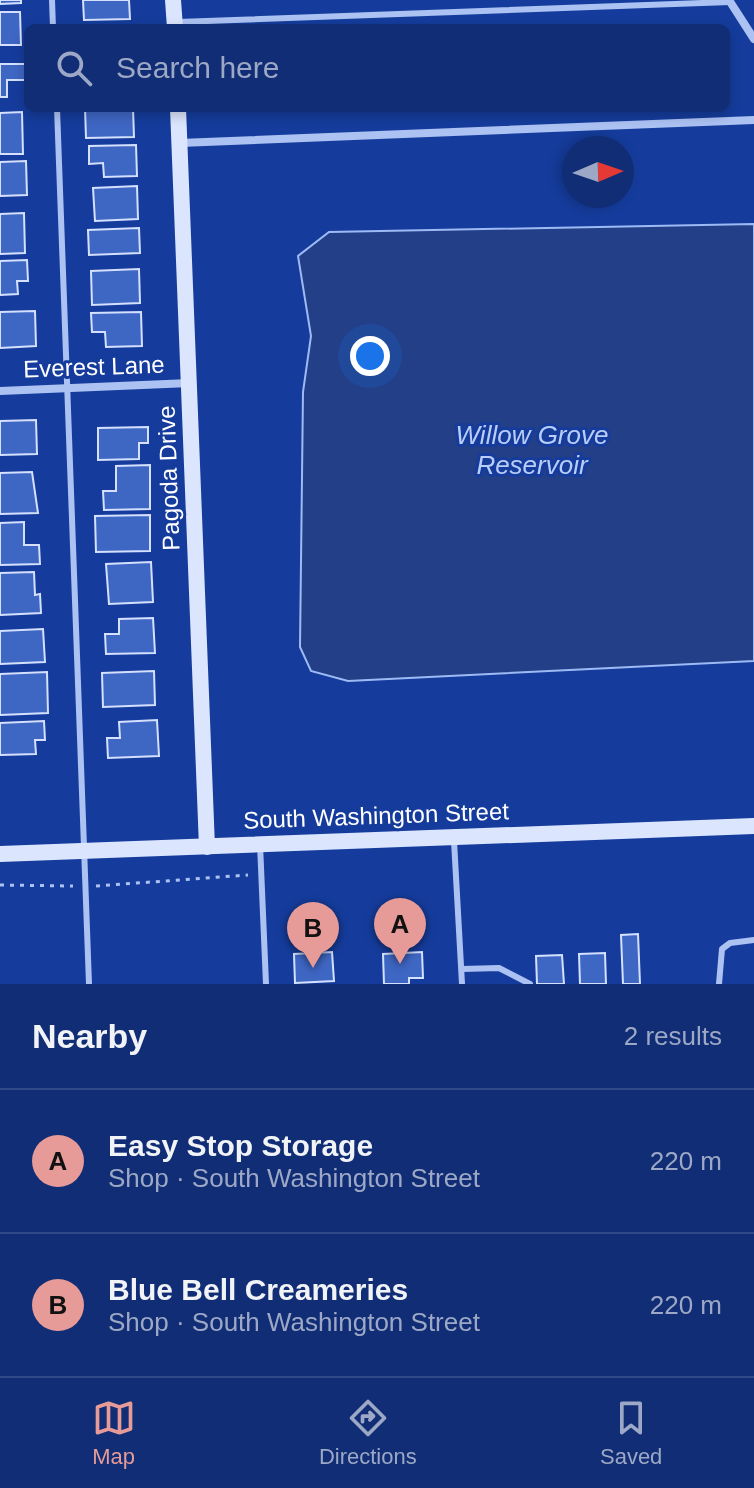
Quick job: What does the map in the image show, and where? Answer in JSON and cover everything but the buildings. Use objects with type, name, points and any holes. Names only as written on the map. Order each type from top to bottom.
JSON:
[{"type":"street","points":[[173,0],[174,24]]},
{"type":"street","points":[[730,1],[754,39]]},
{"type":"street","name":"Pagoda Drive","points":[[178,112],[207,847]]},
{"type":"street","points":[[180,143],[754,120]]},
{"type":"street","name":"Everest Lane","points":[[0,391],[190,383]]},
{"type":"street","name":"South Washington Street","points":[[0,854],[754,826]]},
{"type":"lane","points":[[52,0],[53,24]]},
{"type":"lane","points":[[197,24],[730,1]]},
{"type":"lane","points":[[57,112],[89,984]]},
{"type":"lane","points":[[454,837],[462,984]]},
{"type":"lane","points":[[260,844],[266,984]]},
{"type":"lane","points":[[719,984],[722,949],[730,943],[754,940]]},
{"type":"lane","points":[[462,969],[499,968],[530,984]]},
{"type":"path","points":[[0,885],[85,886],[248,875]]},
{"type":"water","name":"Willow Grove Reservoir","points":[[754,224],[754,661],[348,681],[311,671],[300,647],[303,392],[311,336],[298,256],[329,232]]},
{"type":"place","name":"Easy Stop Storage","points":[[400,964]]},
{"type":"place","name":"Blue Bell Creameries","points":[[313,968]]}]
